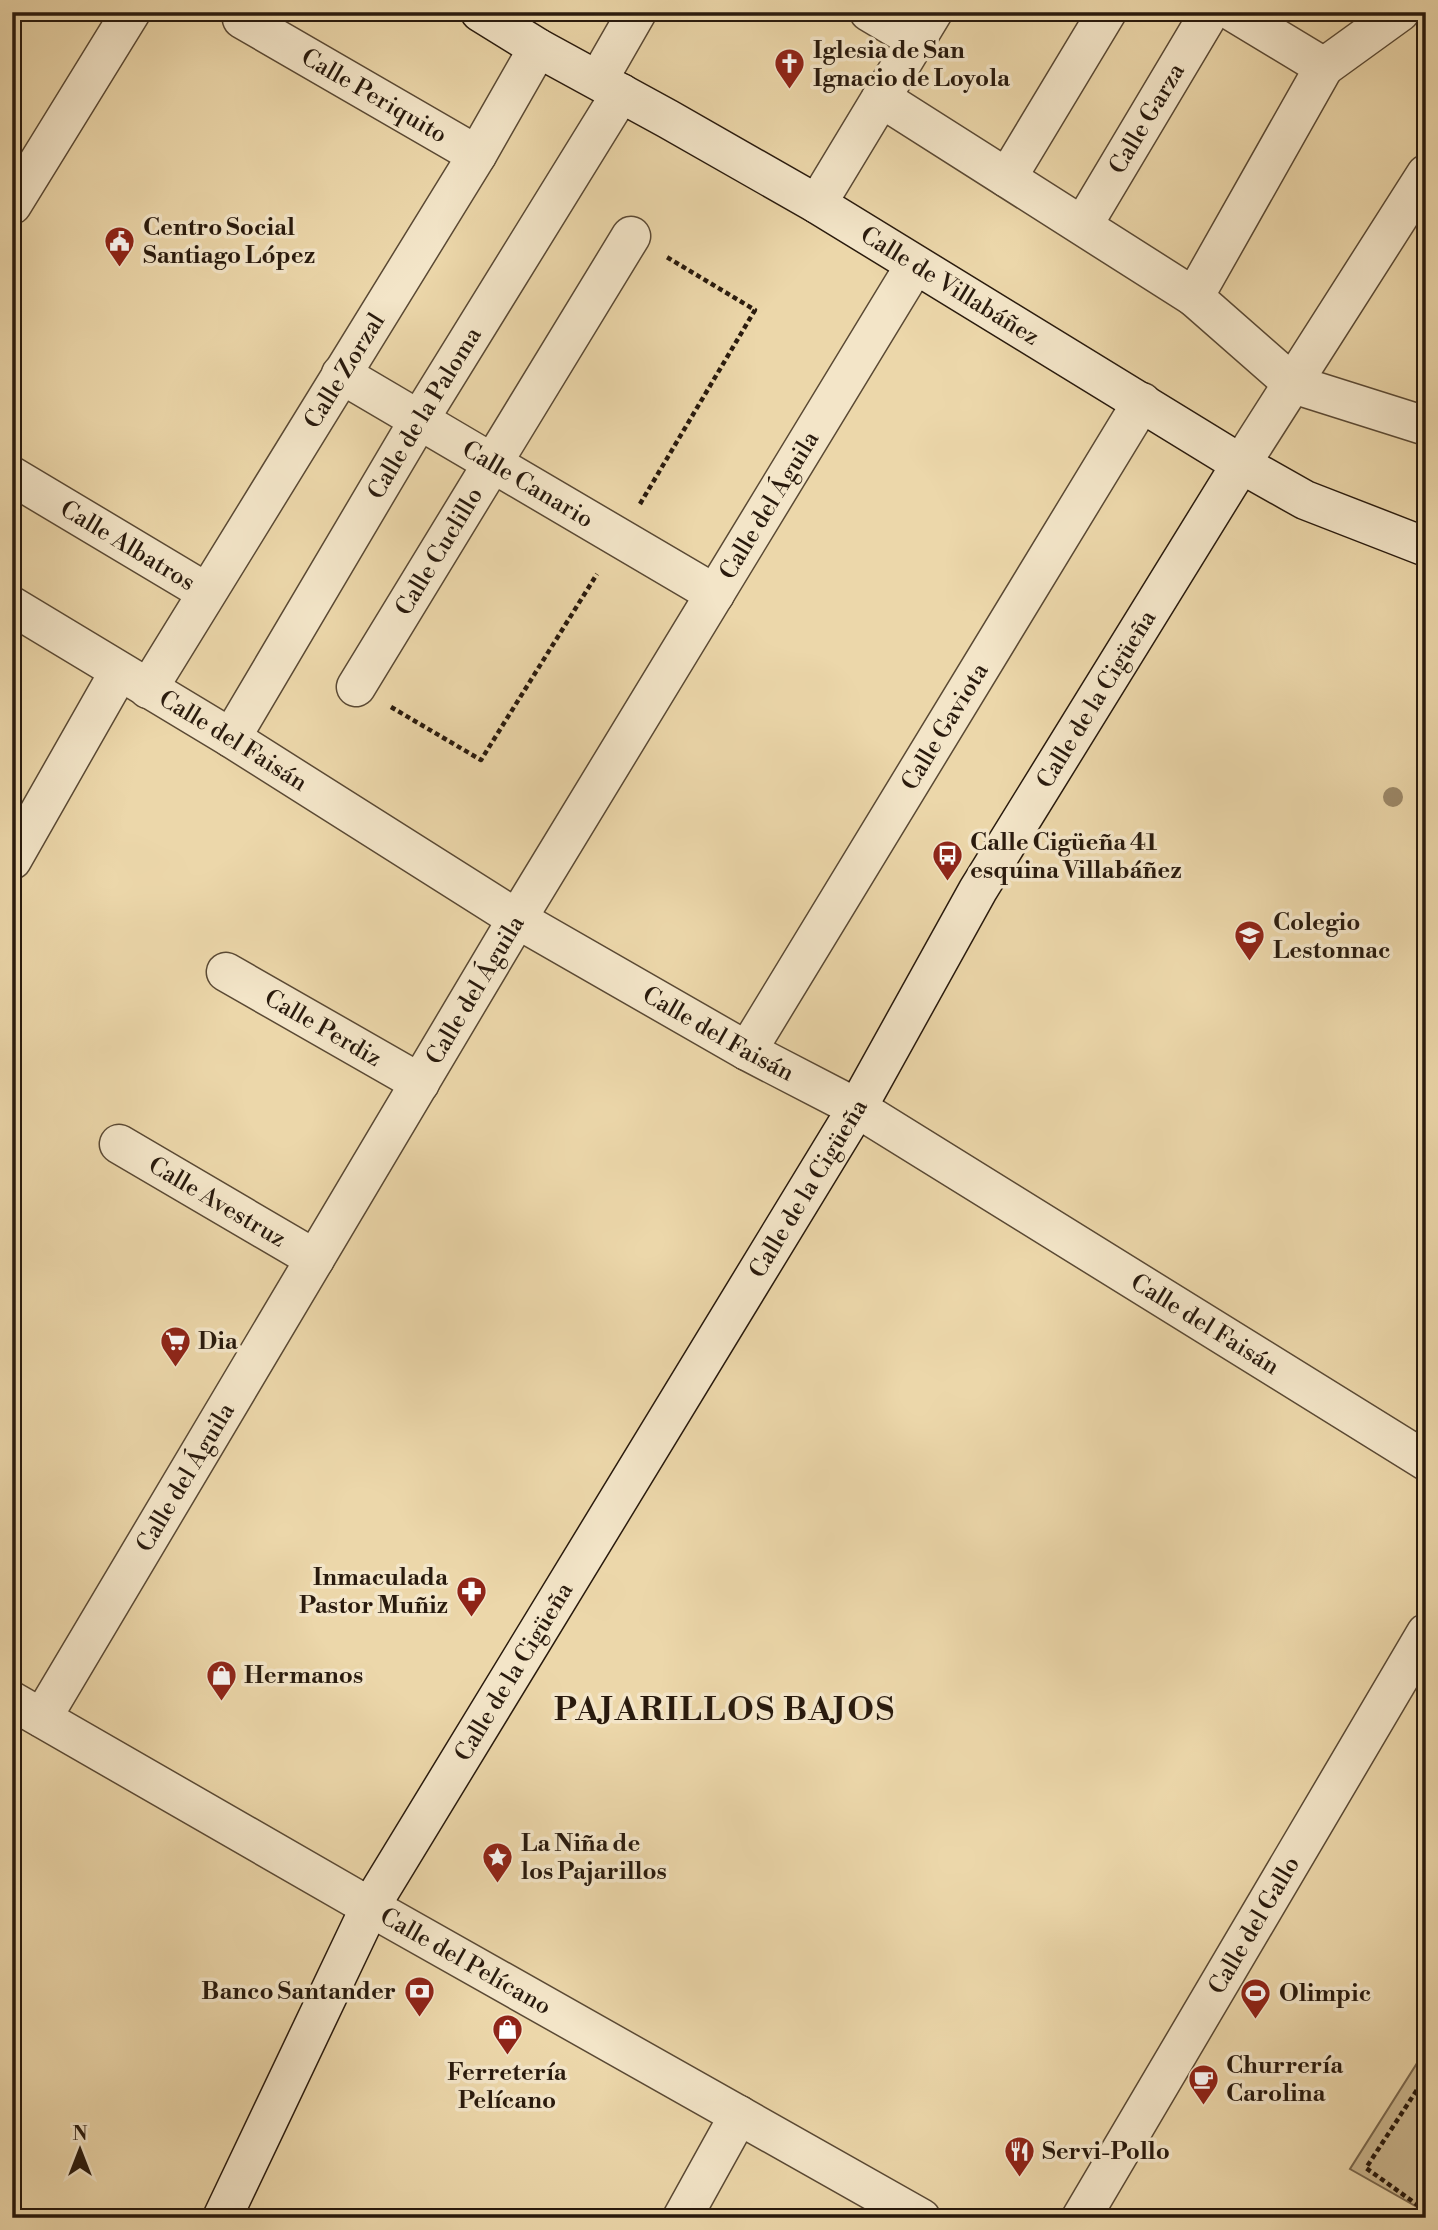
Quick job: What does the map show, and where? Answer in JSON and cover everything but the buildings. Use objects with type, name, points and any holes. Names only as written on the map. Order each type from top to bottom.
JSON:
[{"type":"street","points":[[12,205],[131,12]]},
{"type":"street","name":"Calle Periquito","points":[[246,12],[242,19],[477,155]]},
{"type":"street","name":"Calle de Villabáñez","points":[[480,12],[538,48],[610,86],[817,205],[1241,464],[1305,500],[1426,547]]},
{"type":"street","name":"Calle de la Paloma","points":[[231,738],[419,420],[610,86],[637,12]]},
{"type":"street","points":[[817,205],[925,26],[869,12]]},
{"type":"street","points":[[1007,178],[1107,12]]},
{"type":"street","name":"Calle Garza","points":[[1083,225],[1210,12]]},
{"type":"street","points":[[1233,12],[1324,67]]},
{"type":"street","points":[[1194,297],[1324,67],[1400,12]]},
{"type":"street","points":[[1410,12],[1426,21]]},
{"type":"street","name":"Calle Zorzal","points":[[12,860],[134,680],[206,592],[477,155],[538,48]]},
{"type":"street","points":[[881,98],[1194,297],[1293,384],[1426,426]]},
{"type":"street","name":"Calle de la Cigüeña","points":[[222,2218],[370,1907],[857,1108],[978,890],[1241,464],[1422,188]]},
{"type":"street","name":"Calle Cuclillo","points":[[356,687],[631,236]]},
{"type":"street","name":"Calle del Águila","points":[[27,1710],[315,1259],[517,919],[915,265]]},
{"type":"street","name":"Calle Canario","points":[[341,374],[715,594]]},
{"type":"street","name":"Calle Gaviota","points":[[747,1051],[1142,402]]},
{"type":"street","name":"Calle Albatros","points":[[12,476],[206,592]]},
{"type":"street","name":"Calle del Faisán","points":[[12,606],[231,738],[517,919],[747,1051],[857,1108],[1426,1461]]},
{"type":"street","name":"Calle Perdiz","points":[[226,972],[420,1083]]},
{"type":"street","name":"Calle Avestruz","points":[[119,1144],[315,1259]]},
{"type":"street","name":"Calle del Gallo","points":[[1081,2218],[1426,1633]]},
{"type":"street","name":"Calle del Pelícano","points":[[27,1710],[921,2218]]},
{"type":"street","points":[[682,2218],[739,2115]]},
{"type":"path","points":[[356,687],[481,760],[620,539],[755,310],[631,236]]},
{"type":"path","points":[[1426,2076],[1366,2168],[1426,2211]]},
{"type":"shaded area","points":[[1426,2049],[1426,2212],[1350,2169]]},
{"type":"place","name":"Iglesia de San Ignacio de Loyola","points":[[790,91]]},
{"type":"place","name":"Centro Social Santiago López","points":[[120,268]]},
{"type":"place","name":"Calle Cigüeña 41 esquina Villabáñez","points":[[947,883]]},
{"type":"place","name":"Colegio Lestonnac","points":[[1250,963]]},
{"type":"place","name":"Dia","points":[[175,1368]]},
{"type":"place","name":"Inmaculada Pastor Muñiz","points":[[471,1618]]},
{"type":"place","name":"Hermanos","points":[[221,1702]]},
{"type":"place","name":"La Niña de los Pajarillos","points":[[498,1884]]},
{"type":"place","name":"Banco Santander","points":[[419,2018]]},
{"type":"place","name":"Olimpic","points":[[1256,2020]]},
{"type":"place","name":"Ferretería Pelícano","points":[[507,2057]]},
{"type":"place","name":"Churrería Carolina","points":[[1203,2106]]},
{"type":"place","name":"Servi-Pollo","points":[[1019,2178]]},
{"type":"district","name":"PAJARILLOS BAJOS","points":[[725,1709]]}]
